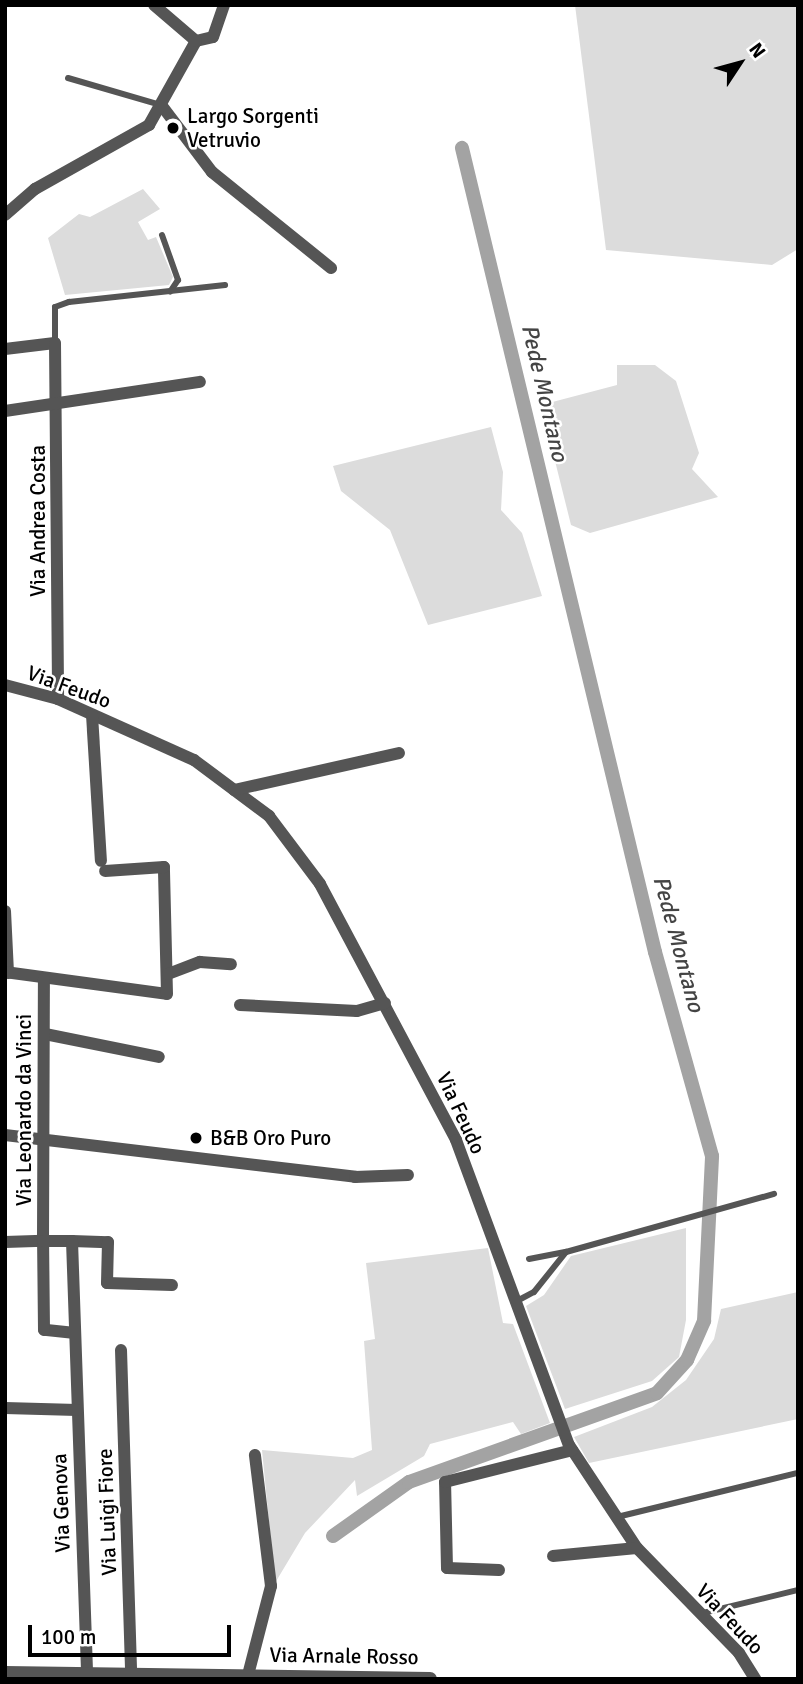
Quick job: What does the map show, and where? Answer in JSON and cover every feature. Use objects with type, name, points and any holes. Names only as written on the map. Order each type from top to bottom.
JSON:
[{"type":"street","points":[[154,5],[196,41]]},
{"type":"street","points":[[196,41],[213,37],[224,5]]},
{"type":"street","points":[[5,215],[35,189],[149,125],[176,86],[196,41]]},
{"type":"street","points":[[162,106],[212,172],[331,268]]},
{"type":"street","points":[[5,349],[55,343]]},
{"type":"street","name":"Via Andrea Costa","points":[[55,343],[58,699]]},
{"type":"street","points":[[5,411],[200,382]]},
{"type":"street","name":"Via Feudo","points":[[5,685],[58,699],[194,760],[269,816],[320,884],[456,1140],[554,1416],[570,1448],[636,1548],[701,1614],[755,1679]]},
{"type":"street","points":[[5,911],[7,973],[167,994],[164,867],[103,866],[92,715]]},
{"type":"street","points":[[234,790],[399,753]]},
{"type":"street","points":[[168,974],[200,962],[231,964]]},
{"type":"street","name":"Via Leonardo da Vinci","points":[[44,979],[44,1330],[75,1333]]},
{"type":"street","points":[[240,1005],[357,1011],[385,1003]]},
{"type":"street","points":[[45,1034],[159,1057]]},
{"type":"street","points":[[5,1135],[43,1136],[355,1177],[408,1175]]},
{"type":"street","name":"Via Genova","points":[[72,1241],[87,1672]]},
{"type":"street","points":[[5,1242],[108,1242],[107,1283],[172,1285]]},
{"type":"street","name":"Via Luigi Fiore","points":[[121,1350],[131,1674]]},
{"type":"street","points":[[5,1408],[77,1410]]},
{"type":"street","points":[[499,1570],[447,1568],[445,1482],[570,1448]]},
{"type":"street","points":[[245,1676],[271,1586],[255,1455]]},
{"type":"street","points":[[553,1556],[636,1548]]},
{"type":"street","name":"Via Arnale Rosso","points":[[5,1673],[87,1672],[430,1679]]},
{"type":"lane","points":[[68,78],[162,106]]},
{"type":"lane","points":[[162,234],[178,279],[170,292]]},
{"type":"lane","points":[[55,343],[55,307],[62,304],[225,285]]},
{"type":"lane","points":[[529,1259],[566,1252],[725,1204],[774,1194]]},
{"type":"lane","points":[[514,1303],[534,1292],[566,1252]]},
{"type":"lane","points":[[615,1518],[798,1473]]},
{"type":"lane","points":[[701,1614],[798,1590]]},
{"type":"shaded area","points":[[575,5],[798,5],[798,249],[772,265],[606,250]]},
{"type":"shaded area","points":[[143,189],[160,209],[138,222],[148,240],[156,237],[173,277],[169,285],[65,295],[48,238],[79,214],[90,217]]},
{"type":"shaded area","points":[[617,365],[655,365],[676,381],[699,453],[692,469],[718,497],[590,533],[571,525],[541,405],[617,385]]},
{"type":"shaded area","points":[[491,427],[503,472],[501,510],[522,533],[542,596],[428,625],[390,530],[341,491],[333,466]]},
{"type":"shaded area","points":[[686,1228],[686,1320],[679,1357],[652,1381],[565,1409],[526,1306],[544,1295],[571,1256]]},
{"type":"shaded area","points":[[488,1248],[503,1323],[513,1324],[550,1423],[521,1434],[513,1422],[430,1444],[424,1456],[357,1496],[355,1480],[305,1533],[275,1583],[262,1450],[353,1458],[372,1450],[364,1341],[375,1339],[366,1263]]},
{"type":"shaded area","points":[[798,1292],[798,1419],[589,1463],[574,1437],[652,1407],[686,1380],[714,1339],[721,1309]]},
{"type":"waterway","name":"Pede Montano","points":[[333,1536],[409,1482],[657,1393],[687,1360],[704,1321],[712,1156],[655,952],[462,148]]},
{"type":"place","name":"Largo Sorgenti Vetruvio","points":[[173,128]]},
{"type":"place","name":"B&B Oro Puro","points":[[196,1138]]}]
